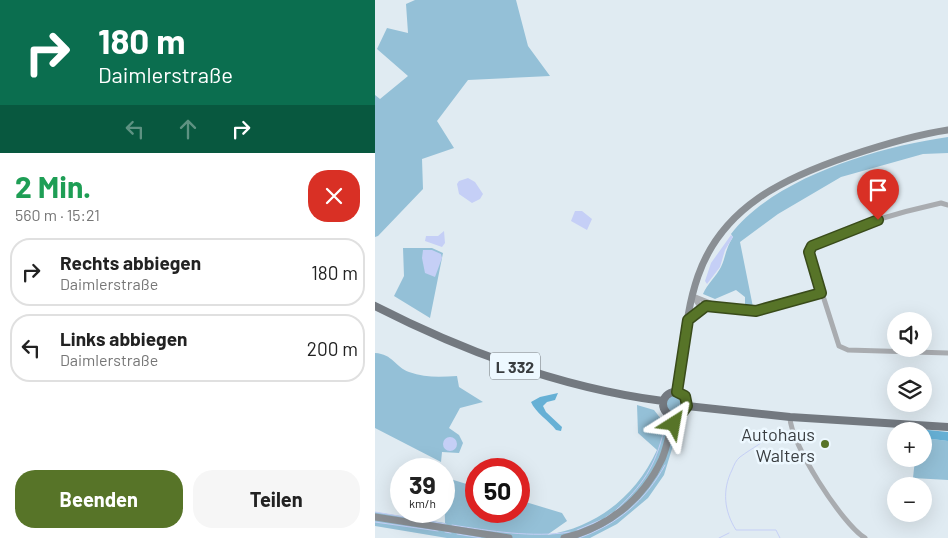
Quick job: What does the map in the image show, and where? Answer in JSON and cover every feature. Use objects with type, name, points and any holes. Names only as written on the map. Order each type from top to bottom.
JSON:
[{"type":"main road","points":[[677,392],[688,320],[701,270],[713,244],[736,216],[760,195],[790,179],[881,145],[948,130]]},
{"type":"main road","name":"L 332","points":[[375,306],[459,345],[504,362],[590,387],[663,401]]},
{"type":"main road","points":[[564,538],[583,533],[605,523],[632,502],[655,472],[678,416],[684,412],[687,406],[685,396],[677,392],[669,394],[663,401],[663,408],[668,414],[678,416]]},
{"type":"main road","points":[[687,406],[790,417],[948,427]]},
{"type":"main road","points":[[668,414],[668,439]]},
{"type":"main road","points":[[375,517],[509,538]]},
{"type":"street","points":[[948,205],[941,203],[860,225],[812,246],[809,252],[837,343],[843,349],[948,353]]},
{"type":"street","points":[[693,296],[718,306],[747,312],[821,293]]},
{"type":"street","points":[[693,296],[697,304],[718,306]]},
{"type":"street","points":[[688,320],[706,306]]},
{"type":"street","points":[[790,417],[795,440],[805,457],[849,525],[865,538]]},
{"type":"shaded area","points":[[415,0],[516,0],[528,46],[550,76],[468,80],[437,121],[454,148],[422,159],[423,189],[375,237],[375,95],[380,99],[408,76],[377,49],[387,28],[408,33],[406,4]]},
{"type":"shaded area","points":[[948,137],[948,153],[923,154],[841,177],[778,214],[740,242],[753,307],[745,307],[745,297],[736,290],[715,299],[703,294],[721,267],[733,237],[731,234],[750,214],[774,196],[801,181],[860,157],[891,148]]},
{"type":"shaded area","points":[[468,178],[475,182],[483,194],[480,199],[472,203],[459,194],[457,184],[459,181]]},
{"type":"shaded area","points":[[575,211],[582,211],[592,219],[587,230],[571,221]]},
{"type":"shaded area","points":[[444,231],[445,243],[442,247],[425,241],[426,236],[438,236]]},
{"type":"shaded area","points":[[731,235],[733,237],[725,250],[720,267],[707,284],[705,281],[711,263]]},
{"type":"shaded area","points":[[403,248],[432,248],[443,253],[430,318],[394,296],[404,276]]},
{"type":"shaded area","points":[[423,250],[432,250],[441,254],[442,258],[435,277],[425,273],[422,258]]},
{"type":"shaded area","points":[[375,353],[390,358],[404,370],[415,374],[433,377],[457,376],[459,387],[483,402],[460,408],[449,428],[459,435],[463,443],[459,453],[442,452],[441,458],[433,458],[375,428]]},
{"type":"shaded area","points":[[558,393],[555,400],[547,402],[543,406],[546,412],[562,427],[561,431],[556,430],[531,402],[540,397]]},
{"type":"shaded area","points":[[675,395],[681,398],[684,404],[681,410],[675,413],[669,410],[666,404],[669,398]]},
{"type":"shaded area","points":[[637,405],[654,410],[665,424],[679,426],[664,475],[648,498],[617,524],[590,538],[447,538],[375,526],[375,512],[390,514],[390,523],[455,523],[455,480],[465,484],[465,523],[530,523],[530,503],[562,513],[567,521],[547,535],[582,525],[613,507],[638,482],[648,467],[657,450],[638,433]]},
{"type":"shaded area","points":[[932,430],[948,432],[948,441],[932,439]]},
{"type":"shaded area","points":[[447,437],[453,437],[457,444],[453,451],[447,451],[443,447],[443,441]]},
{"type":"shaded area","points":[[932,439],[948,441],[948,480],[932,479],[932,477],[913,477],[914,467],[932,467]]},
{"type":"waterway","points":[[615,511],[647,475],[664,430]]},
{"type":"waterway","points":[[775,431],[736,461],[727,485],[726,500],[729,515],[736,530],[776,530],[780,538]]},
{"type":"waterway","points":[[579,538],[606,526],[629,510],[649,490],[665,465]]},
{"type":"waterway","points":[[375,512],[446,524]]},
{"type":"waterway","points":[[605,518],[612,513]]},
{"type":"waterway","points":[[577,530],[601,520]]},
{"type":"waterway","points":[[375,522],[438,531]]},
{"type":"waterway","points":[[452,525],[526,534],[570,532]]},
{"type":"waterway","points":[[445,532],[451,533]]},
{"type":"waterway","points":[[719,538],[729,533]]},
{"type":"waterway","points":[[457,534],[481,538]]},
{"type":"place","name":"Autohaus Walters","points":[[825,444]]},
{"type":"route","points":[[674,424],[677,417],[684,412],[687,406],[685,396],[677,392],[688,320],[706,306],[718,306],[747,312],[756,311],[821,293],[809,252],[812,246],[860,225],[878,220]]}]
